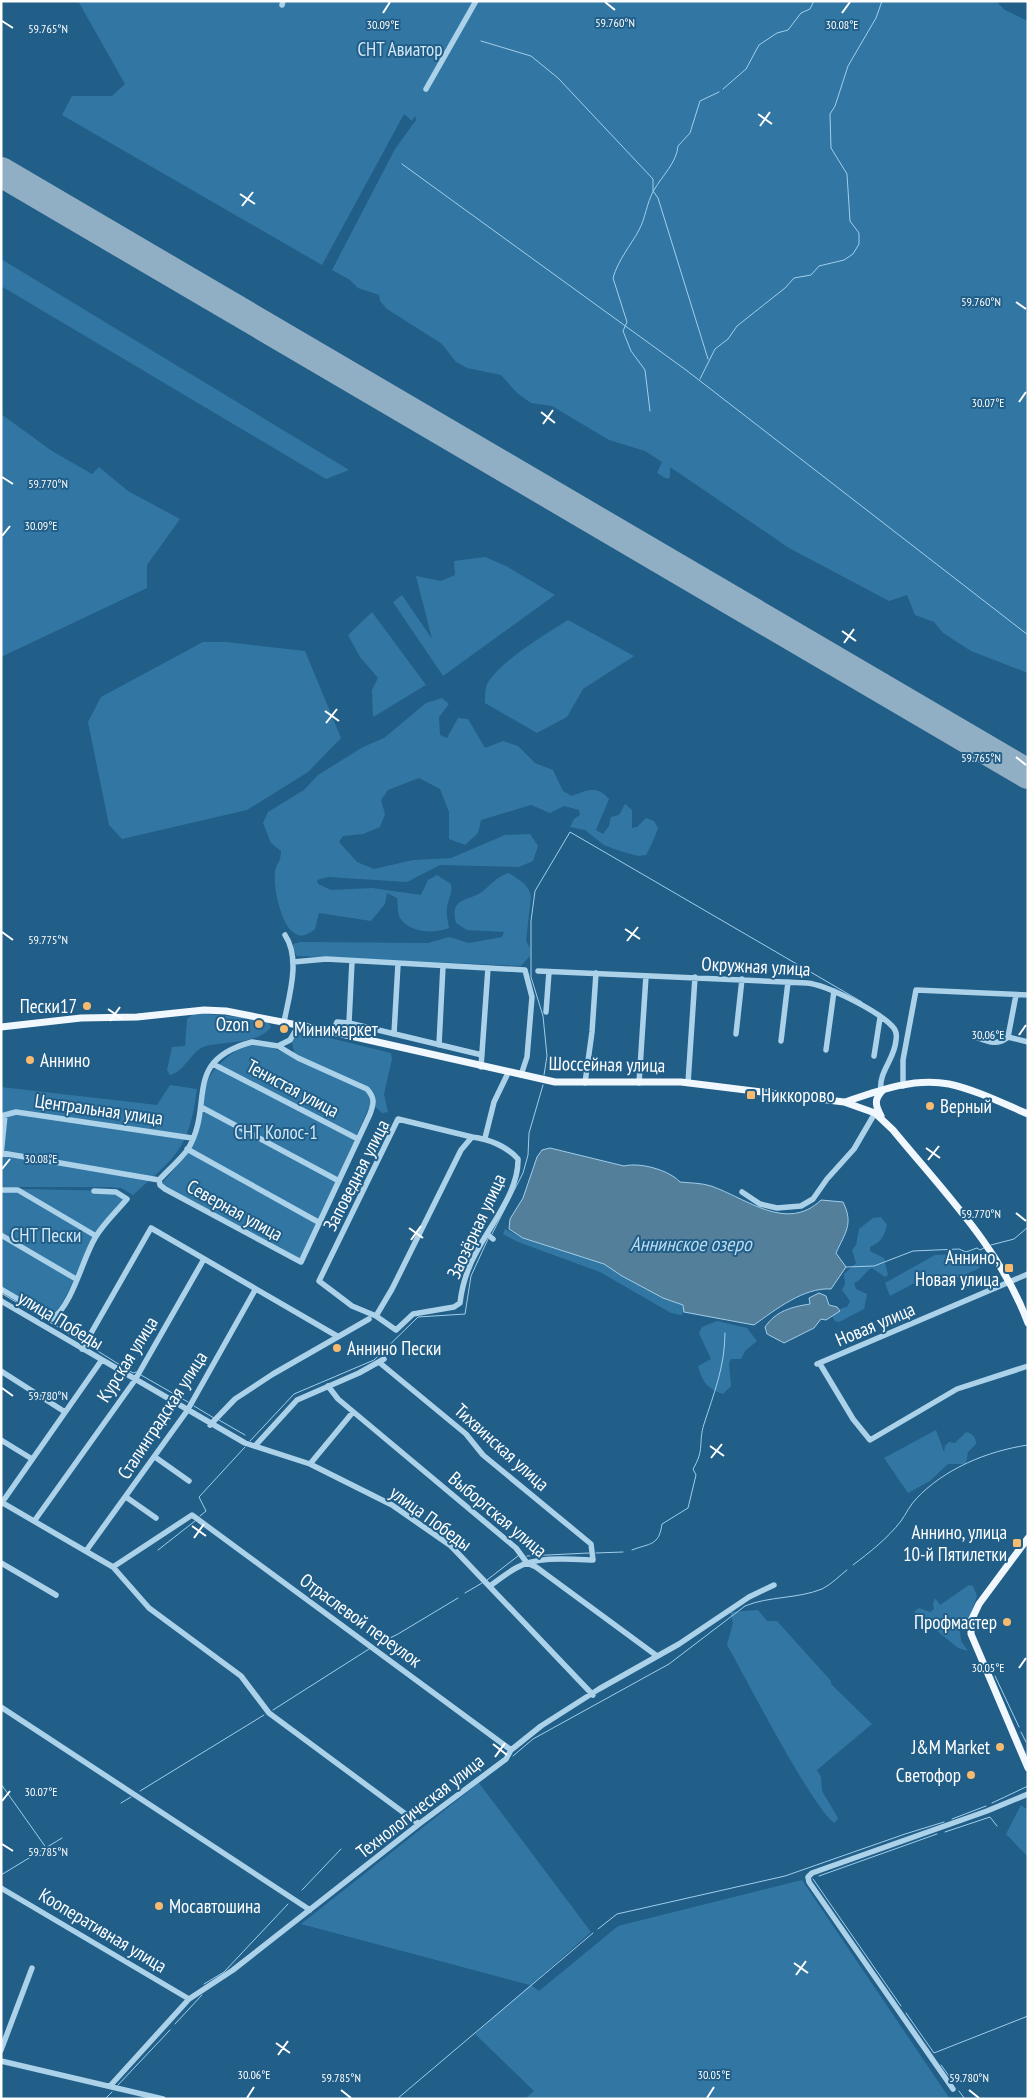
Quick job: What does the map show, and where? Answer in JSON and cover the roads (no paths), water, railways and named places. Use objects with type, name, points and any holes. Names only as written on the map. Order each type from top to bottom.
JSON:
[{"type":"main road","name":"Шоссейная улица","points":[[1,1027],[81,1018],[137,1017],[204,1010],[226,1011],[332,1032],[521,1076],[555,1082],[688,1083],[844,1102]]},
{"type":"main road","points":[[844,1102],[902,1086],[923,1083],[948,1084],[969,1090],[1028,1114]]},
{"type":"main road","points":[[882,1090],[876,1100],[876,1106],[882,1118],[977,1233],[1010,1281],[1028,1323]]},
{"type":"main road","points":[[844,1102],[875,1113],[882,1118]]},
{"type":"main road","points":[[1028,1538],[979,1604],[973,1615],[970,1627],[977,1653],[1028,1768]]},
{"type":"street","points":[[426,89],[476,1]]},
{"type":"street","points":[[284,1022],[293,962],[291,947],[285,935]]},
{"type":"street","points":[[293,962],[313,959],[525,970],[532,997],[527,1057],[521,1076]]},
{"type":"street","points":[[349,1023],[352,961]]},
{"type":"street","points":[[394,1034],[398,964]]},
{"type":"street","points":[[439,1045],[443,966]]},
{"type":"street","points":[[481,1067],[488,968]]},
{"type":"street","name":"Окружная улица","points":[[538,971],[816,983],[834,991],[893,1026],[896,1039],[888,1065],[881,1079],[882,1090]]},
{"type":"street","points":[[546,1012],[549,972]]},
{"type":"street","points":[[585,1083],[592,1032],[596,973]]},
{"type":"street","points":[[639,1083],[646,976]]},
{"type":"street","points":[[688,1083],[695,978]]},
{"type":"street","points":[[736,1034],[742,979]]},
{"type":"street","points":[[781,1041],[788,982]]},
{"type":"street","points":[[902,1086],[903,1060],[916,990],[1028,995]]},
{"type":"street","points":[[826,1050],[834,991]]},
{"type":"street","points":[[976,1037],[993,1043],[1001,1043],[1008,1037],[1016,995]]},
{"type":"street","points":[[874,1056],[880,1018]]},
{"type":"street","points":[[332,1032],[337,1022],[349,1023],[482,1055]]},
{"type":"street","points":[[278,1046],[290,1040],[298,1025]]},
{"type":"street","points":[[1008,1037],[1028,1042]]},
{"type":"street","points":[[3,1115],[2,1154],[158,1180],[187,1149],[192,1138],[201,1107],[202,1086],[206,1072],[236,1046],[252,1042],[278,1046],[298,1058],[367,1089],[373,1095],[374,1102],[320,1223],[187,1149]]},
{"type":"street","name":"Тенистая улица","points":[[213,1064],[358,1139]]},
{"type":"street","points":[[376,1316],[392,1289],[461,1150],[472,1137],[485,1138],[494,1102],[508,1073]]},
{"type":"street","points":[[201,1107],[339,1181]]},
{"type":"street","name":"Центральная улица","points":[[3,1115],[16,1112],[192,1138]]},
{"type":"street","points":[[742,1192],[760,1204],[777,1208],[791,1209],[813,1199],[827,1179],[854,1149],[875,1113]]},
{"type":"street","name":"Заповедная улица","points":[[376,1316],[352,1306],[319,1281],[398,1119],[472,1137]]},
{"type":"street","name":"Заозёрная улица","points":[[376,1316],[396,1330],[414,1314],[454,1307],[460,1303],[463,1286],[472,1262],[489,1236],[518,1171],[518,1159],[514,1154],[485,1138]]},
{"type":"street","name":"Северная улица","points":[[158,1180],[165,1189],[301,1262],[320,1223]]},
{"type":"street","points":[[1,1190],[18,1190],[96,1236]]},
{"type":"street","points":[[1,1289],[52,1319],[66,1301],[96,1236],[127,1198],[116,1192],[94,1191]]},
{"type":"street","points":[[82,1350],[151,1228],[337,1336]]},
{"type":"street","points":[[1,1235],[76,1279]]},
{"type":"street","name":"Курская улица","points":[[35,1520],[134,1380],[204,1259]]},
{"type":"street","name":"Новая улица","points":[[1028,1274],[819,1364],[853,1419],[870,1440],[957,1389],[1028,1366]]},
{"type":"street","name":"Сталинградская улица","points":[[86,1551],[187,1411],[256,1290]]},
{"type":"street","name":"улица Победы","points":[[3,1304],[210,1425],[255,1446],[310,1464],[392,1505],[451,1546],[593,1695]]},
{"type":"street","points":[[210,1425],[235,1399],[337,1336],[369,1319]]},
{"type":"street","points":[[101,1361],[2,1502],[113,1567],[149,1608],[241,1676],[269,1713],[419,1824]]},
{"type":"street","name":"Тихвинская улица","points":[[328,1386],[382,1361],[466,1434],[483,1455],[592,1544],[593,1560],[563,1559],[527,1563]]},
{"type":"street","points":[[1,1371],[65,1412]]},
{"type":"street","points":[[255,1446],[297,1400],[328,1386]]},
{"type":"street","name":"Выборгская улица","points":[[328,1386],[338,1399],[353,1412],[516,1548],[527,1563],[536,1567],[657,1656]]},
{"type":"street","points":[[310,1464],[353,1412]]},
{"type":"street","points":[[1,1440],[32,1460]]},
{"type":"street","points":[[154,1457],[189,1481]]},
{"type":"street","points":[[126,1497],[156,1518]]},
{"type":"street","name":"Отраслевой переулок","points":[[113,1567],[192,1515],[511,1750]]},
{"type":"street","points":[[1,1563],[56,1594]]},
{"type":"street","points":[[490,1586],[516,1568],[527,1563]]},
{"type":"street","name":"Технологическая улица","points":[[110,2086],[189,1998],[234,1970],[419,1824],[506,1759],[511,1750],[541,1726],[593,1695],[599,1689],[679,1644],[749,1597],[774,1585]]},
{"type":"street","points":[[1,1706],[310,1910]]},
{"type":"street","points":[[953,2089],[809,1882],[808,1877],[1028,1794]]},
{"type":"street","name":"Кооперативная улица","points":[[1,1888],[189,1998]]},
{"type":"street","points":[[1,2050],[32,1968]]},
{"type":"street","points":[[1,2061],[163,2099]]},
{"type":"water","name":"Аннинское озеро","points":[[550,1148],[624,1166],[638,1165],[654,1168],[669,1174],[680,1182],[711,1186],[766,1210],[780,1213],[794,1213],[808,1209],[821,1200],[843,1202],[848,1216],[848,1223],[836,1253],[846,1267],[831,1289],[821,1289],[800,1296],[780,1306],[754,1325],[684,1312],[683,1305],[663,1298],[604,1264],[523,1238],[509,1229],[510,1219],[523,1198],[537,1157],[542,1150]]},
{"type":"water","points":[[819,1293],[826,1296],[829,1305],[837,1307],[840,1311],[826,1320],[821,1319],[814,1328],[784,1343],[767,1334],[765,1327],[779,1313],[790,1308],[810,1304],[809,1298]]},
{"type":"waterway","points":[[723,89],[746,69],[759,45],[777,33],[788,30],[801,13],[810,9],[814,1]]},
{"type":"waterway","points":[[700,379],[715,349],[728,339],[737,326],[785,288],[794,278],[811,275],[819,266],[844,260],[853,254],[859,244],[859,233],[850,221],[847,174],[831,148],[830,114],[835,106],[848,66],[876,18],[882,1]]},
{"type":"waterway","points":[[481,41],[531,56],[558,78],[653,179],[653,191],[658,198],[708,359]]},
{"type":"waterway","points":[[650,411],[645,370],[631,351],[623,331],[627,322],[613,278],[621,259],[636,236],[654,190],[675,158],[678,146],[690,133],[700,101],[719,92]]},
{"type":"waterway","points":[[402,164],[686,370],[1028,635]]},
{"type":"waterway","points":[[544,1075],[547,1056],[543,1016],[531,977],[531,921],[535,891],[570,832],[862,1002]]},
{"type":"waterway","points":[[492,1234],[523,1173],[528,1155],[529,1133],[543,1085]]},
{"type":"waterway","points":[[991,1245],[1014,1239],[1028,1227]]},
{"type":"waterway","points":[[250,1441],[294,1394],[374,1360],[418,1317],[465,1314],[471,1276],[488,1239]]},
{"type":"waterway","points":[[846,1267],[874,1266],[913,1251],[959,1249],[966,1252],[977,1248],[980,1250],[984,1248]]},
{"type":"waterway","points":[[1,1293],[83,1342]]},
{"type":"waterway","points":[[632,1550],[653,1543],[659,1536],[662,1524],[688,1508],[696,1475],[693,1469],[699,1456],[702,1431],[721,1368],[725,1333]]},
{"type":"waterway","points":[[88,1345],[133,1373],[136,1372]]},
{"type":"waterway","points":[[141,1375],[188,1402]]},
{"type":"waterway","points":[[194,1406],[214,1418]]},
{"type":"waterway","points":[[219,1420],[245,1435]]},
{"type":"waterway","points":[[853,1565],[890,1534],[914,1501],[927,1488],[953,1470],[982,1457],[1028,1445]]},
{"type":"waterway","points":[[200,1516],[206,1511],[199,1497],[245,1447]]},
{"type":"waterway","points":[[158,1550],[195,1521]]},
{"type":"waterway","points":[[596,1553],[623,1552]]},
{"type":"waterway","points":[[527,1556],[589,1553]]},
{"type":"waterway","points":[[487,1580],[518,1556]]},
{"type":"waterway","points":[[513,1756],[533,1739],[669,1664],[745,1606],[822,1589],[847,1570]]},
{"type":"waterway","points":[[465,1593],[482,1583]]},
{"type":"waterway","points":[[376,1645],[458,1598]]},
{"type":"waterway","points":[[273,1710],[369,1649]]},
{"type":"waterway","points":[[995,1676],[1019,1727]]},
{"type":"waterway","points":[[140,1791],[264,1715]]},
{"type":"waterway","points":[[1021,1732],[1026,1742]]},
{"type":"waterway","points":[[1,1784],[47,1849]]},
{"type":"waterway","points":[[992,1803],[1028,1786]]},
{"type":"waterway","points":[[121,1803],[131,1797]]},
{"type":"waterway","points":[[952,1819],[986,1806]]},
{"type":"waterway","points":[[945,1832],[990,1817],[997,1826]]},
{"type":"waterway","points":[[598,1929],[617,1914],[785,1876],[944,1822]]},
{"type":"waterway","points":[[819,1876],[937,1834]]},
{"type":"waterway","points":[[1,1875],[62,1838]]},
{"type":"waterway","points":[[302,1890],[341,1849]]},
{"type":"waterway","points":[[813,1879],[901,2006]]},
{"type":"waterway","points":[[204,1984],[224,1972],[288,1904]]},
{"type":"waterway","points":[[397,2099],[593,1933]]},
{"type":"waterway","points":[[175,2024],[202,1995]]},
{"type":"waterway","points":[[906,2013],[934,2053],[1028,2016]]},
{"type":"waterway","points":[[118,2085],[170,2030]]},
{"type":"waterway","points":[[941,2065],[952,2080]]},
{"type":"waterway","points":[[959,2091],[965,2099]]},
{"type":"waterway","points":[[105,2099],[112,2092]]},
{"type":"place","name":"Пески17","points":[[87,1006]]},
{"type":"place","name":"Ozon","points":[[259,1024]]},
{"type":"place","name":"Минимаркет","points":[[284,1029]]},
{"type":"place","name":"Аннино","points":[[30,1060]]},
{"type":"place","name":"Никкорово","points":[[751,1095]]},
{"type":"place","name":"Верный","points":[[930,1106]]},
{"type":"place","name":"Аннино, Новая улица","points":[[1009,1268]]},
{"type":"place","name":"Аннино Пески","points":[[337,1348]]},
{"type":"place","name":"Аннино, улица 10-й Пятилетки","points":[[1017,1543]]},
{"type":"place","name":"Профмастер","points":[[1007,1622]]},
{"type":"place","name":"J&M Market","points":[[1000,1747]]},
{"type":"place","name":"Светофор","points":[[971,1775]]},
{"type":"place","name":"Мосавтошина","points":[[159,1906]]},
{"type":"park label","name":"СНТ Авиатор","points":[[400,49]]},
{"type":"park label","name":"СНТ Колос-1","points":[[276,1132]]},
{"type":"park label","name":"СНТ Пески","points":[[46,1235]]}]
